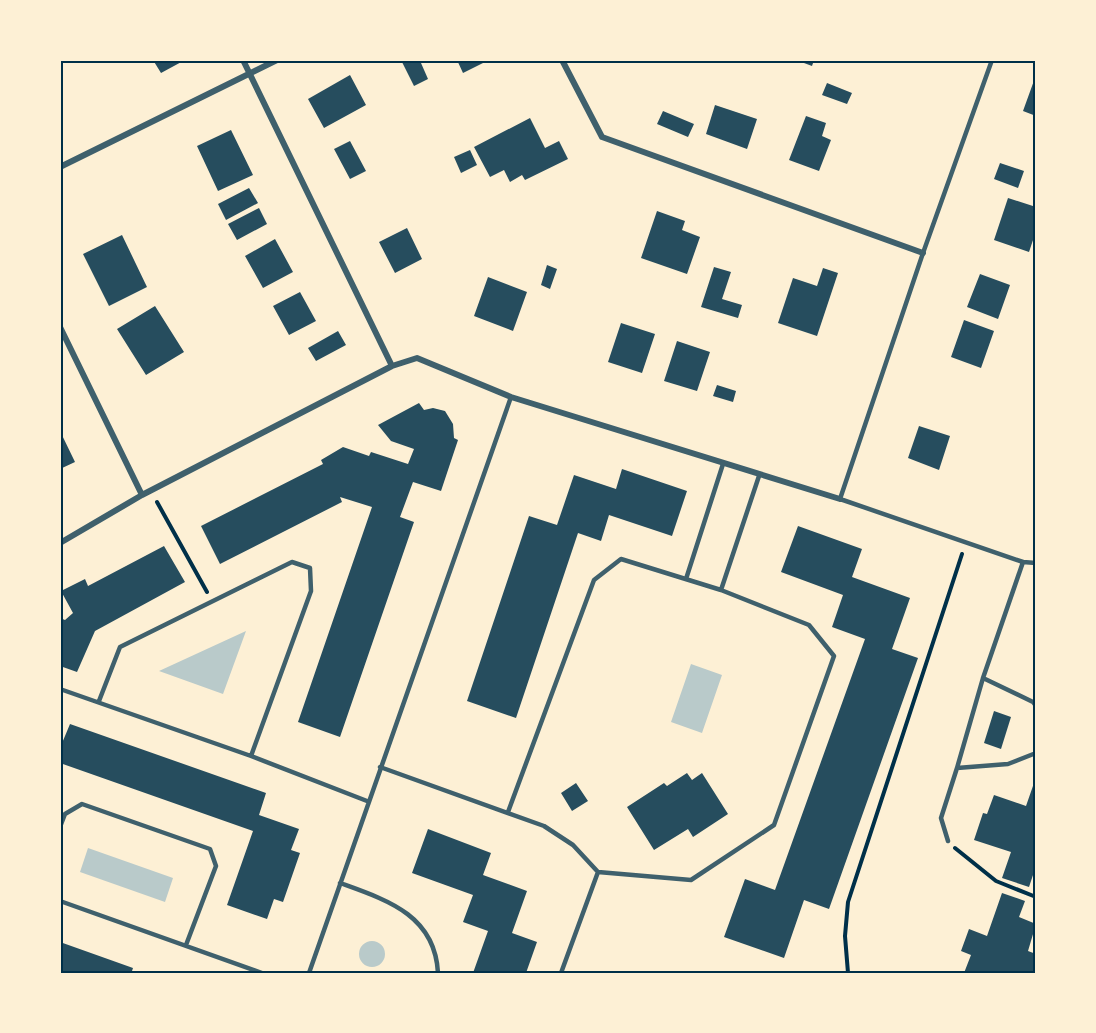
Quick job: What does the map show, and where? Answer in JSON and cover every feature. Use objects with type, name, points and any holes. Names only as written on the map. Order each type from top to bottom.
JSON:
[{"type":"street","points":[[243,60],[392,366]]},
{"type":"street","points":[[60,167],[277,60]]},
{"type":"street","points":[[562,60],[602,137],[923,253]]},
{"type":"street","points":[[60,327],[142,495]]},
{"type":"street","points":[[60,543],[142,495],[392,366],[417,358],[511,398],[840,499]]},
{"type":"lane","points":[[992,60],[923,253],[840,499],[1023,562],[1036,563]]},
{"type":"lane","points":[[309,973],[367,801],[511,398]]},
{"type":"lane","points":[[686,579],[723,464]]},
{"type":"lane","points":[[721,590],[759,476]]},
{"type":"lane","points":[[380,767],[544,826],[573,845],[598,872],[691,880],[774,825],[834,656],[809,625],[721,590],[621,559],[594,580],[508,812]]},
{"type":"lane","points":[[99,701],[120,648],[292,562],[310,568],[311,591],[251,756]]},
{"type":"lane","points":[[948,841],[941,818],[982,678],[1023,562]]},
{"type":"lane","points":[[982,678],[1033,702],[1036,706]]},
{"type":"lane","points":[[60,689],[251,756],[367,801]]},
{"type":"lane","points":[[957,768],[1008,764],[1036,753]]},
{"type":"lane","points":[[60,828],[65,813],[82,804],[210,849],[216,866],[186,945]]},
{"type":"lane","points":[[561,973],[598,872]]},
{"type":"lane","points":[[340,883],[388,900],[413,918],[428,935],[438,973]]},
{"type":"lane","points":[[60,901],[262,973]]},
{"type":"path","points":[[150,491],[212,602]]},
{"type":"path","points":[[848,973],[845,936],[848,902],[966,542]]},
{"type":"path","points":[[948,841],[996,881],[1036,897]]},
{"type":"shaded area","points":[[246,631],[223,694],[159,671]]},
{"type":"shaded area","points":[[691,664],[722,675],[702,733],[671,722]]},
{"type":"shaded area","points":[[88,848],[173,878],[165,902],[80,872]]},
{"type":"shaded area","points":[[372,941],[381,945],[385,954],[381,963],[372,967],[363,963],[359,954],[363,945]]},
{"type":"building","points":[[153,60],[185,60],[161,73]]},
{"type":"building","points":[[401,60],[428,60],[421,63],[428,79],[414,86]]},
{"type":"building","points":[[457,60],[489,60],[463,73]]},
{"type":"building","points":[[796,60],[814,60],[812,66]]},
{"type":"building","points":[[350,75],[366,105],[324,128],[308,99]]},
{"type":"building","points":[[1036,75],[1036,116],[1023,111]]},
{"type":"building","points":[[827,83],[852,93],[847,104],[822,95]]},
{"type":"building","points":[[715,105],[757,119],[747,149],[706,134]]},
{"type":"building","points":[[663,111],[694,124],[688,137],[657,124]]},
{"type":"building","points":[[806,116],[826,123],[822,136],[831,140],[819,171],[789,160]]},
{"type":"building","points":[[530,118],[545,148],[559,141],[568,159],[525,180],[522,175],[510,182],[504,170],[490,177],[474,147]]},
{"type":"building","points":[[231,130],[253,175],[218,191],[197,146]]},
{"type":"building","points":[[350,141],[366,171],[350,179],[334,149]]},
{"type":"building","points":[[470,150],[477,165],[461,173],[454,157]]},
{"type":"building","points":[[1000,163],[1024,171],[1018,188],[994,179]]},
{"type":"building","points":[[249,188],[258,203],[226,220],[218,204]]},
{"type":"building","points":[[1008,198],[1036,207],[1036,231],[1029,252],[994,240]]},
{"type":"building","points":[[259,208],[267,224],[237,240],[228,224]]},
{"type":"building","points":[[657,211],[685,221],[682,230],[700,237],[687,274],[641,258]]},
{"type":"building","points":[[407,228],[422,259],[395,273],[379,242]]},
{"type":"building","points":[[122,235],[147,287],[109,306],[83,254]]},
{"type":"building","points":[[275,239],[293,272],[263,288],[245,256]]},
{"type":"building","points":[[547,265],[557,269],[550,289],[541,285]]},
{"type":"building","points":[[714,267],[731,272],[722,299],[742,305],[738,318],[701,307]]},
{"type":"building","points":[[823,268],[838,273],[817,336],[778,323],[793,278],[817,286]]},
{"type":"building","points":[[980,274],[1010,285],[998,319],[967,307]]},
{"type":"building","points":[[488,277],[527,292],[513,331],[474,316]]},
{"type":"building","points":[[300,292],[316,321],[289,335],[273,306]]},
{"type":"building","points":[[155,306],[184,352],[146,375],[117,329]]},
{"type":"building","points":[[964,320],[994,331],[981,368],[951,357]]},
{"type":"building","points":[[621,323],[655,334],[642,373],[608,362]]},
{"type":"building","points":[[338,331],[346,345],[316,361],[308,348]]},
{"type":"building","points":[[677,341],[710,352],[697,391],[664,381]]},
{"type":"building","points":[[717,385],[736,391],[733,402],[713,396]]},
{"type":"building","points":[[419,403],[424,410],[433,408],[445,411],[453,424],[454,438],[458,440],[441,491],[413,482],[400,517],[414,522],[340,737],[298,722],[372,507],[340,497],[342,502],[220,564],[201,526],[323,464],[321,460],[343,447],[369,456],[371,452],[408,464],[414,449],[391,441],[378,425]]},
{"type":"building","points":[[919,426],[950,436],[939,470],[908,458]]},
{"type":"building","points":[[60,431],[75,462],[60,469]]},
{"type":"building","points":[[622,469],[687,491],[672,536],[609,515],[601,541],[578,533],[516,718],[467,701],[529,516],[557,525],[574,475],[616,489]]},
{"type":"building","points":[[798,526],[862,549],[852,577],[910,598],[892,649],[918,658],[829,909],[804,900],[784,958],[724,937],[745,879],[775,890],[865,639],[832,627],[843,595],[781,572]]},
{"type":"building","points":[[164,546],[185,582],[95,631],[77,672],[60,666],[60,618],[65,620],[73,613],[61,591],[85,579],[88,586]]},
{"type":"building","points":[[994,711],[1011,717],[1001,749],[984,743]]},
{"type":"building","points":[[70,724],[266,793],[259,815],[299,829],[291,850],[300,853],[283,902],[274,899],[267,919],[227,905],[253,831],[60,763],[60,748]]},
{"type":"building","points":[[687,773],[692,780],[702,773],[728,814],[693,837],[688,829],[654,850],[627,807],[664,783],[667,786]]},
{"type":"building","points":[[576,783],[588,801],[572,811],[561,793]]},
{"type":"building","points":[[1034,783],[1036,783],[1036,873],[1034,872],[1029,887],[1002,878],[1011,852],[974,840],[983,813],[987,814],[994,795],[1026,806]]},
{"type":"building","points":[[428,829],[491,853],[483,875],[527,891],[512,933],[537,942],[526,973],[473,973],[488,931],[463,922],[473,895],[412,873]]},
{"type":"building","points":[[1002,893],[1025,901],[1019,917],[1036,924],[1028,951],[1036,954],[1036,973],[964,973],[971,955],[961,951],[969,929],[987,936]]},
{"type":"building","points":[[60,942],[133,968],[132,971],[137,973],[60,973]]}]
